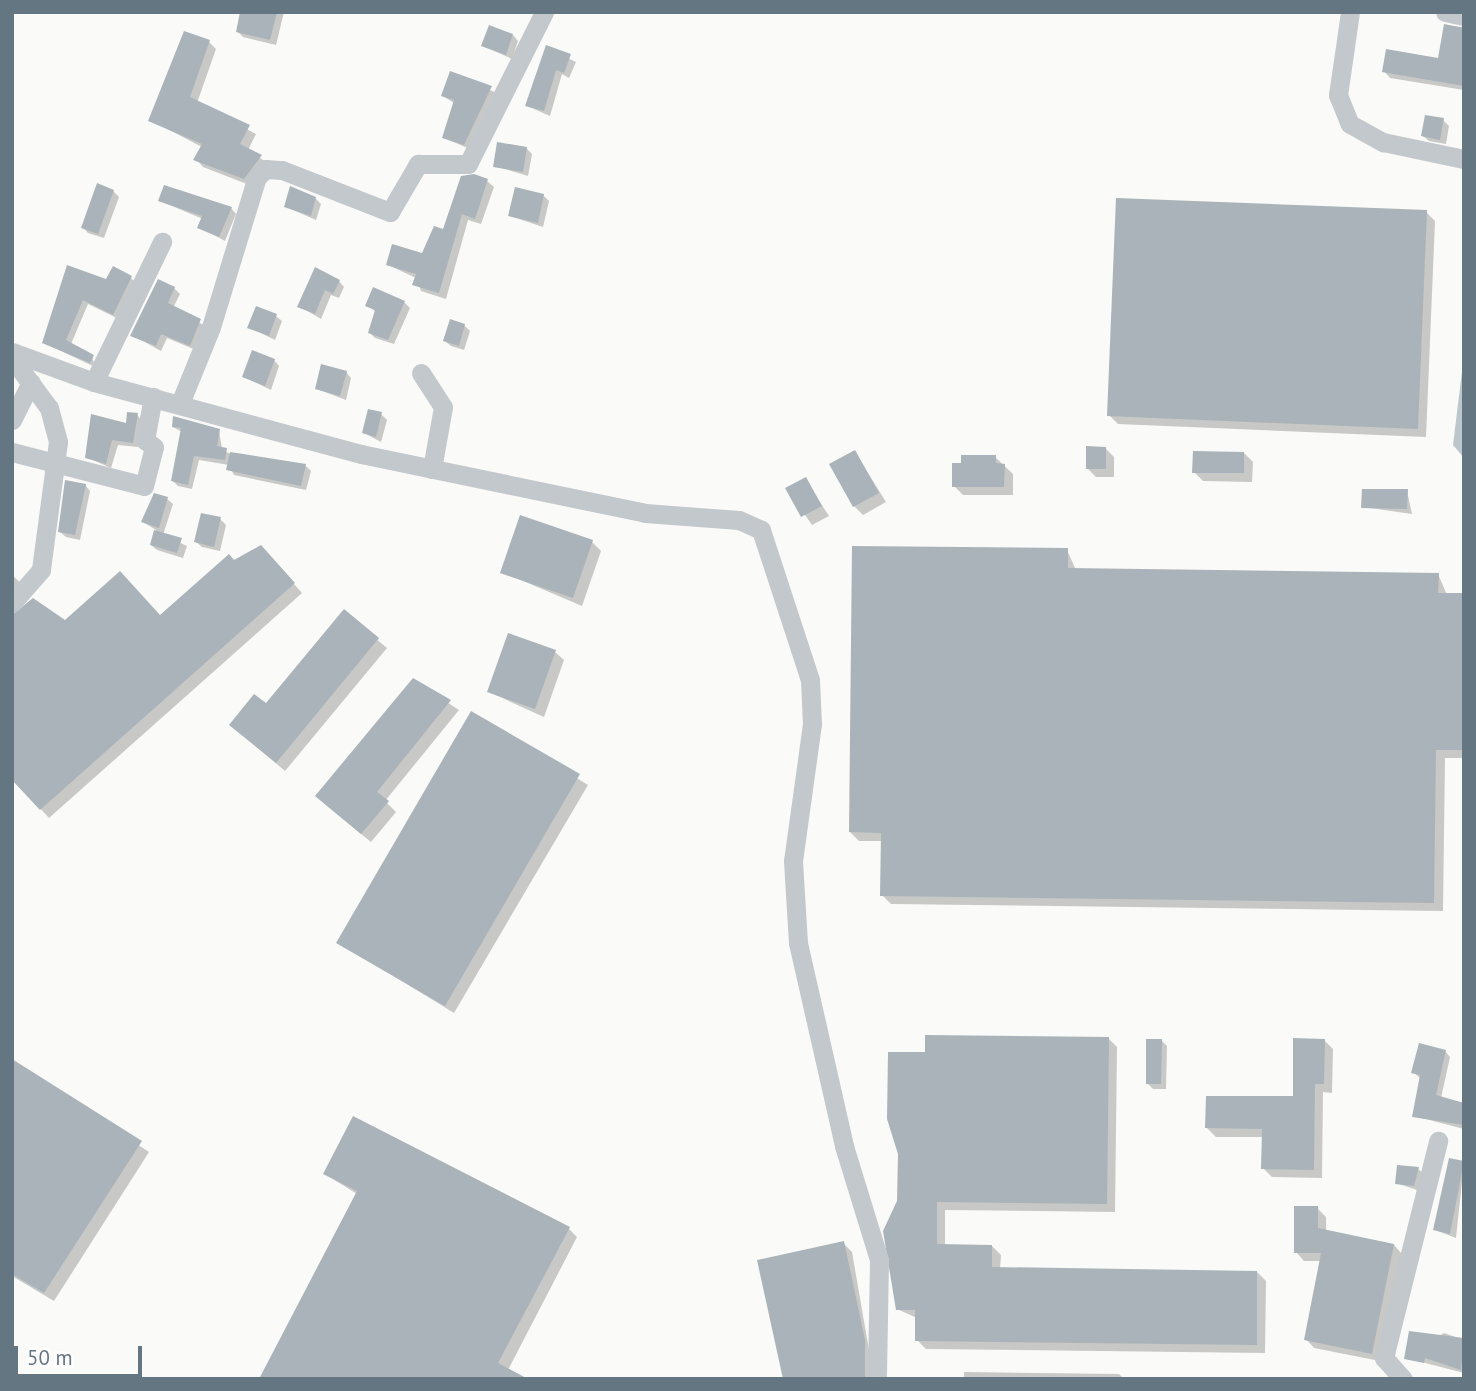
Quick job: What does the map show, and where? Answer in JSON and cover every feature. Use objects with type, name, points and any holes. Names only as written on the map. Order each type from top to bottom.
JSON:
[{"type":"street","points":[[181,401],[212,327],[257,177],[282,170],[390,212],[418,164],[468,164],[544,12]]},
{"type":"street","points":[[1350,12],[1338,95],[1350,124],[1382,142],[1464,159]]},
{"type":"street","points":[[1445,12],[1464,16]]},
{"type":"street","points":[[94,382],[162,242]]},
{"type":"street","points":[[12,352],[94,382],[181,401],[432,469],[645,513],[739,520],[767,538],[810,680],[811,724],[793,861],[798,943],[878,1261],[877,1379]]},
{"type":"street","points":[[12,358],[49,408],[58,442],[57,466],[41,570],[12,603]]},
{"type":"street","points":[[421,373],[443,407],[432,469]]},
{"type":"street","points":[[12,420],[31,383]]},
{"type":"street","points":[[12,452],[57,466],[144,486],[154,447],[145,440],[153,397]]},
{"type":"street","points":[[1403,1379],[1384,1358],[1438,1141]]},
{"type":"shaded area","points":[[1464,355],[1464,458],[1453,445]]},
{"type":"building","points":[[240,12],[277,12],[270,40],[236,32]]},
{"type":"building","points":[[1444,24],[1464,28],[1464,86],[1382,72],[1386,49],[1438,58]]},
{"type":"building","points":[[489,25],[513,34],[506,55],[481,46]]},
{"type":"building","points":[[184,31],[210,40],[190,97],[250,125],[240,144],[262,155],[244,179],[193,160],[202,144],[148,121]]},
{"type":"building","points":[[546,45],[571,54],[564,73],[556,70],[544,111],[525,106]]},
{"type":"building","points":[[450,71],[492,86],[464,145],[442,138],[454,100],[441,96]]},
{"type":"building","points":[[1425,115],[1444,118],[1440,140],[1421,136]]},
{"type":"building","points":[[497,142],[527,147],[523,172],[493,167]]},
{"type":"building","points":[[474,174],[488,179],[475,219],[462,214],[439,293],[412,285],[416,274],[386,265],[392,244],[422,253],[434,226],[443,229],[461,176]]},
{"type":"building","points":[[97,183],[114,190],[98,234],[81,228]]},
{"type":"building","points":[[164,185],[232,207],[219,237],[197,228],[202,216],[158,201]]},
{"type":"building","points":[[290,186],[316,197],[311,216],[284,207]]},
{"type":"building","points":[[515,187],[544,194],[538,223],[508,216]]},
{"type":"building","points":[[1116,198],[1427,210],[1418,429],[1107,416]]},
{"type":"building","points":[[67,265],[106,279],[113,266],[132,276],[113,315],[83,300],[66,340],[94,355],[90,363],[42,343]]},
{"type":"building","points":[[315,267],[340,280],[333,294],[325,290],[315,314],[297,307]]},
{"type":"building","points":[[158,279],[175,287],[168,303],[201,319],[190,346],[161,334],[156,346],[130,336]]},
{"type":"building","points":[[373,287],[405,301],[388,340],[368,333],[375,310],[365,306]]},
{"type":"building","points":[[256,306],[277,314],[269,336],[247,328]]},
{"type":"building","points":[[450,319],[465,324],[459,346],[443,341]]},
{"type":"building","points":[[252,350],[275,359],[265,386],[242,377]]},
{"type":"building","points":[[321,364],[347,371],[340,396],[315,389]]},
{"type":"building","points":[[368,409],[382,412],[376,437],[362,433]]},
{"type":"building","points":[[127,412],[138,413],[133,443],[112,440],[106,464],[85,458],[91,414],[126,423]]},
{"type":"building","points":[[173,416],[220,429],[217,446],[227,448],[225,460],[194,456],[188,485],[171,481],[181,428],[172,427]]},
{"type":"building","points":[[1086,446],[1106,447],[1106,469],[1086,469]]},
{"type":"building","points":[[855,450],[879,493],[853,507],[829,464]]},
{"type":"building","points":[[1193,451],[1244,452],[1244,473],[1192,473]]},
{"type":"building","points":[[230,452],[306,464],[301,486],[226,470]]},
{"type":"building","points":[[961,455],[996,455],[996,463],[1005,464],[1004,487],[952,487],[952,463],[961,463]]},
{"type":"building","points":[[806,477],[822,506],[801,517],[785,488]]},
{"type":"building","points":[[65,480],[86,484],[75,535],[58,532]]},
{"type":"building","points":[[1362,489],[1408,489],[1407,509],[1361,508]]},
{"type":"building","points":[[154,493],[168,497],[159,528],[141,522]]},
{"type":"building","points":[[201,513],[221,517],[214,547],[194,542]]},
{"type":"building","points":[[520,515],[593,540],[573,598],[500,573]]},
{"type":"building","points":[[154,530],[182,538],[177,553],[150,545]]},
{"type":"building","points":[[261,545],[295,583],[40,810],[12,780],[12,615],[33,598],[65,620],[120,571],[160,615],[229,554],[234,560]]},
{"type":"building","points":[[852,546],[1068,548],[1068,568],[1439,573],[1438,593],[1464,593],[1464,750],[1436,750],[1434,903],[880,896],[881,833],[849,832]]},
{"type":"building","points":[[344,609],[379,638],[276,763],[229,725],[254,694],[266,703]]},
{"type":"building","points":[[508,633],[556,650],[535,709],[487,692]]},
{"type":"building","points":[[413,678],[451,700],[377,792],[389,801],[361,834],[315,796]]},
{"type":"building","points":[[471,711],[580,774],[445,1006],[336,943]]},
{"type":"building","points":[[925,1035],[1109,1037],[1107,1204],[937,1202],[937,1244],[992,1245],[992,1267],[1257,1271],[1257,1345],[915,1341],[915,1310],[896,1310],[883,1231],[897,1201],[898,1154],[887,1119],[888,1052],[925,1052]]},
{"type":"building","points":[[1293,1038],[1325,1039],[1324,1084],[1315,1084],[1314,1170],[1261,1169],[1262,1129],[1205,1128],[1206,1096],[1293,1096]]},
{"type":"building","points":[[1146,1039],[1162,1039],[1161,1084],[1146,1084]]},
{"type":"building","points":[[1419,1043],[1446,1050],[1436,1095],[1464,1103],[1464,1125],[1412,1117],[1420,1075],[1411,1073]]},
{"type":"building","points":[[12,1059],[142,1141],[44,1293],[12,1274]]},
{"type":"building","points":[[353,1116],[570,1227],[498,1363],[528,1379],[259,1379],[357,1191],[323,1174]]},
{"type":"building","points":[[1449,1158],[1464,1161],[1450,1234],[1433,1230]]},
{"type":"building","points":[[1397,1165],[1419,1167],[1414,1186],[1395,1184]]},
{"type":"building","points":[[1294,1206],[1318,1206],[1318,1228],[1394,1244],[1372,1354],[1304,1340],[1321,1253],[1294,1253]]},
{"type":"building","points":[[844,1241],[865,1340],[865,1379],[783,1379],[757,1260]]},
{"type":"building","points":[[1409,1331],[1464,1338],[1461,1370],[1425,1358],[1424,1363],[1404,1359]]}]
